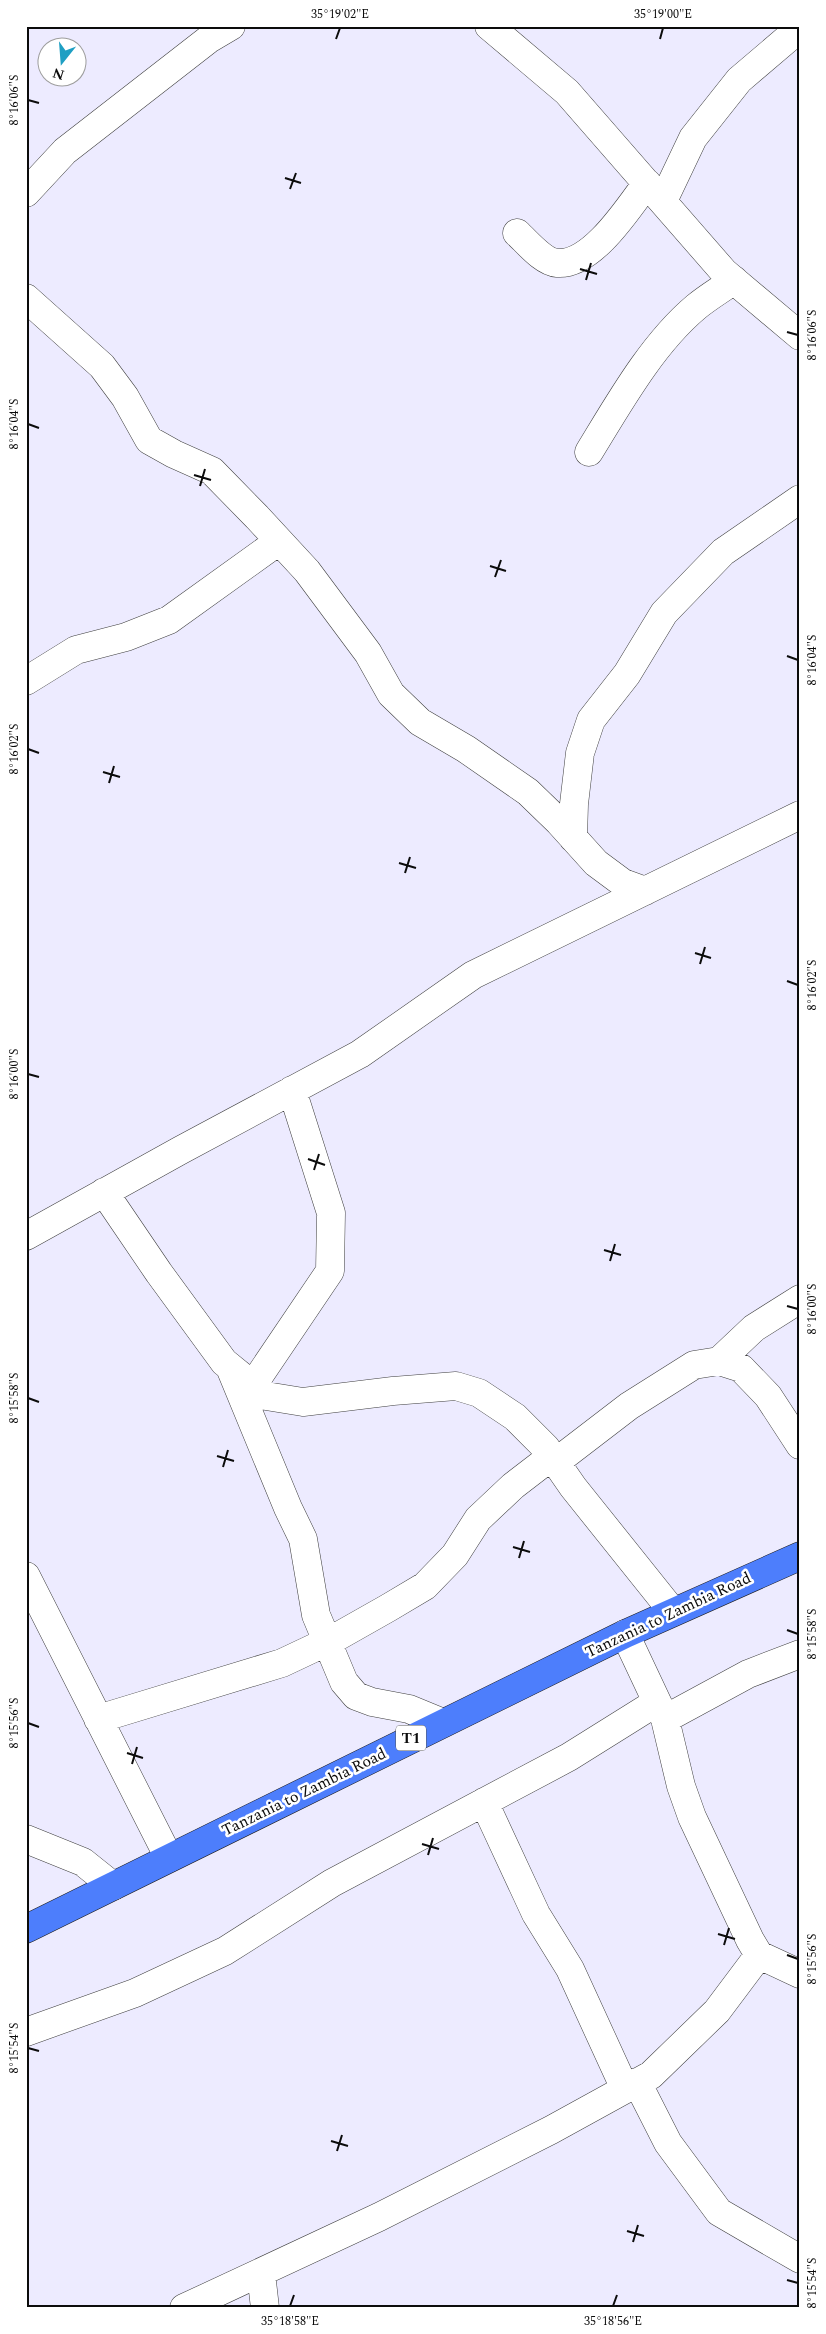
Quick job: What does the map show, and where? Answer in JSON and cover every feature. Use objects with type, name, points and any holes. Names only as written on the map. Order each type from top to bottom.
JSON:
[{"type":"highway","name":"Tanzania to Zambia Road","points":[[26,1928],[626,1634],[800,1556]]},
{"type":"street","points":[[26,193],[65,151],[209,39],[231,26]]},
{"type":"street","points":[[489,26],[567,92],[724,272],[800,336]]},
{"type":"street","points":[[517,233],[545,257],[556,263],[570,262],[609,235],[655,192],[693,138],[740,80],[800,28]]},
{"type":"street","points":[[589,452],[627,390],[660,345],[696,307],[734,280]]},
{"type":"street","points":[[26,298],[102,366],[124,397],[149,440],[174,454],[212,470],[307,571],[362,645],[391,694],[420,722],[466,749],[528,792],[596,863],[623,883],[645,891]]},
{"type":"street","points":[[573,838],[574,804],[580,753],[591,720],[627,674],[664,614],[723,552],[800,499]]},
{"type":"street","points":[[26,682],[76,650],[126,637],[169,620],[279,541]]},
{"type":"street","points":[[26,1236],[360,1054],[473,975],[800,815]]},
{"type":"street","points":[[253,1385],[330,1271],[331,1214],[292,1090]]},
{"type":"street","points":[[104,1192],[159,1273],[230,1367],[288,1508],[303,1539],[316,1615],[344,1682],[356,1696],[372,1702],[409,1708],[443,1723]]},
{"type":"street","points":[[719,1362],[754,1328],[800,1299]]},
{"type":"street","points":[[98,1719],[282,1663],[326,1642],[424,1586],[455,1555],[478,1519],[513,1486],[629,1406],[694,1365],[719,1362],[741,1368],[768,1396],[800,1445]]},
{"type":"street","points":[[230,1367],[266,1396],[303,1402],[393,1391],[456,1386],[479,1393],[515,1417],[554,1459],[573,1487],[673,1612]]},
{"type":"street","points":[[26,1576],[169,1858]]},
{"type":"street","points":[[626,1634],[661,1710],[681,1786],[692,1817],[759,1954],[800,1974]]},
{"type":"street","points":[[26,2032],[135,1993],[225,1951],[332,1883],[569,1757],[661,1710],[800,1654]]},
{"type":"street","points":[[484,1802],[536,1914],[570,1969],[631,2086],[668,2143],[719,2212],[800,2259]]},
{"type":"street","points":[[26,1839],[82,1862],[113,1886]]},
{"type":"street","points":[[184,2308],[379,2217],[551,2130],[651,2075],[717,2011],[759,1954]]},
{"type":"street","points":[[261,2273],[265,2308]]}]
